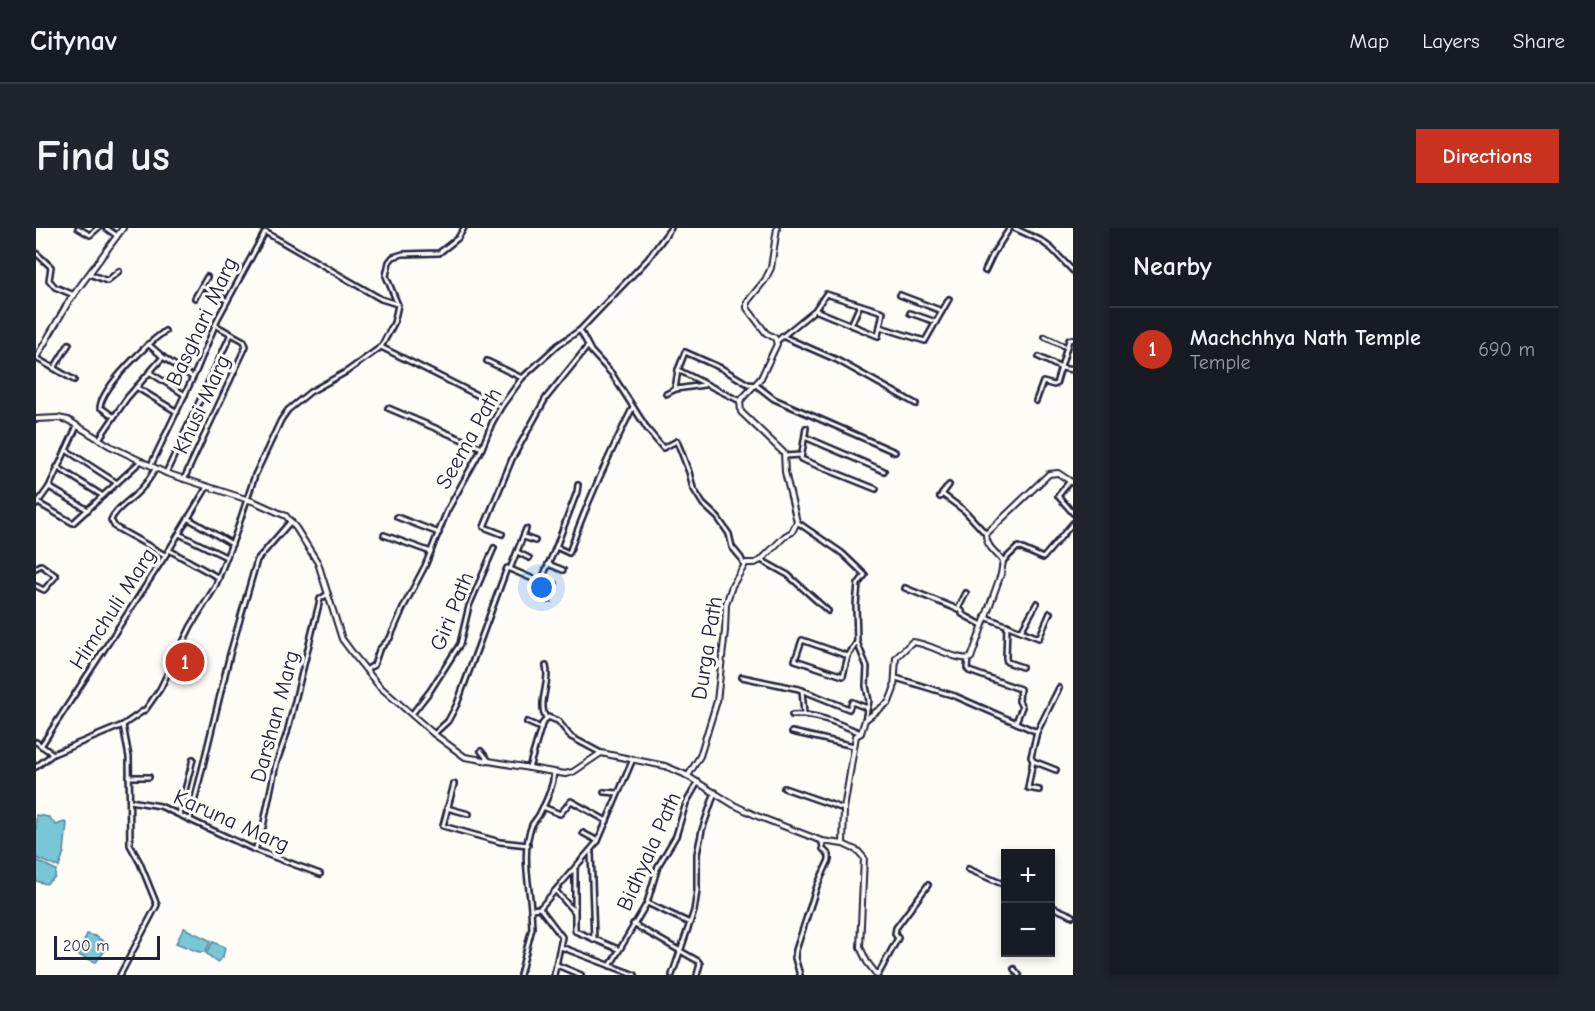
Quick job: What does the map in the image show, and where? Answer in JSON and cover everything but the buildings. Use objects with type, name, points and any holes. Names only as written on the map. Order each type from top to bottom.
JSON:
[{"type":"street","points":[[78,228],[92,234],[98,228]]},
{"type":"street","points":[[106,228],[116,235]]},
{"type":"street","points":[[74,380],[36,358],[74,295],[123,228]]},
{"type":"street","points":[[36,766],[53,754],[123,725],[146,709],[160,689],[176,655],[219,578],[266,450],[281,420],[288,410],[310,392],[346,372],[381,346],[394,323],[398,305],[386,276],[389,262],[399,255],[439,253],[458,237],[464,228]]},
{"type":"street","name":"Seema Path","points":[[366,671],[374,665],[378,650],[390,638],[431,552],[447,511],[482,448],[501,407],[522,378],[558,345],[580,330],[648,259],[671,228]]},
{"type":"street","points":[[777,228],[771,268],[765,280],[747,302],[747,308],[765,333],[777,341]]},
{"type":"street","points":[[985,271],[993,254],[1012,228],[1040,240],[1052,249],[1073,272]]},
{"type":"street","name":"Basghari Marg","points":[[150,465],[177,412],[226,300],[265,232],[381,300],[398,305]]},
{"type":"street","points":[[36,253],[51,267],[49,280],[51,284],[74,295]]},
{"type":"street","points":[[90,274],[107,281],[119,271]]},
{"type":"street","points":[[195,298],[207,277]]},
{"type":"street","points":[[202,286],[226,300]]},
{"type":"street","points":[[740,401],[756,385],[766,369],[777,341],[815,310],[826,294],[884,312],[878,336],[815,310]]},
{"type":"street","points":[[900,295],[942,311]]},
{"type":"street","points":[[880,327],[925,341],[949,299]]},
{"type":"street","points":[[851,325],[860,304]]},
{"type":"street","points":[[910,313],[936,322]]},
{"type":"street","name":"Khusi Marg","points":[[184,479],[246,346],[244,341],[215,325]]},
{"type":"street","points":[[580,330],[588,346],[612,374],[648,430],[663,448],[677,441],[693,488],[703,504],[718,518],[729,534],[732,547],[744,565],[761,560],[792,532],[797,522],[785,472],[785,456],[772,439],[741,412],[740,401]]},
{"type":"street","points":[[113,416],[99,405],[111,386],[148,344],[165,331]]},
{"type":"street","points":[[166,473],[231,334]]},
{"type":"street","points":[[782,336],[845,364],[916,404]]},
{"type":"street","points":[[1045,337],[1066,347]]},
{"type":"street","points":[[1036,401],[1042,383],[1055,385],[1066,347],[1069,340],[1073,339]]},
{"type":"street","points":[[54,368],[69,344]]},
{"type":"street","points":[[148,344],[192,377]]},
{"type":"street","points":[[381,346],[501,407]]},
{"type":"street","points":[[502,534],[484,527],[512,459],[546,398],[588,346]]},
{"type":"street","points":[[675,390],[678,370],[685,352],[721,368],[748,384],[756,385],[774,399],[895,452]]},
{"type":"street","points":[[99,439],[113,416],[163,357]]},
{"type":"street","points":[[1039,357],[1061,368],[1073,370]]},
{"type":"street","points":[[487,361],[522,378]]},
{"type":"street","points":[[678,370],[740,401]]},
{"type":"street","points":[[149,372],[184,394]]},
{"type":"street","points":[[666,394],[706,384]]},
{"type":"street","points":[[136,387],[177,412]]},
{"type":"street","points":[[556,546],[569,553],[584,510],[633,407]]},
{"type":"street","points":[[387,408],[482,448]]},
{"type":"street","points":[[36,419],[58,418],[155,469],[273,509],[286,516],[318,563],[342,639],[379,686],[434,734],[465,757],[554,773],[573,772],[601,753]]},
{"type":"street","points":[[77,426],[49,487],[37,504],[73,523],[141,461]]},
{"type":"street","points":[[806,428],[801,459],[876,489]]},
{"type":"street","points":[[805,437],[884,471]]},
{"type":"street","points":[[66,450],[117,483]]},
{"type":"street","points":[[785,456],[801,455]]},
{"type":"street","points":[[57,467],[103,496]]},
{"type":"street","points":[[155,469],[144,485],[116,512],[111,520],[115,527],[165,555]]},
{"type":"street","points":[[986,534],[1049,474],[1055,472],[1072,482],[1058,496],[1073,513]]},
{"type":"street","points":[[549,600],[539,597],[536,593],[578,485]]},
{"type":"street","points":[[948,485],[941,495],[965,512],[986,534],[986,541],[1003,561]]},
{"type":"street","points":[[49,487],[87,510]]},
{"type":"street","name":"Himchuli Marg","points":[[41,746],[189,519],[207,487]]},
{"type":"street","points":[[398,517],[439,533]]},
{"type":"street","points":[[189,519],[232,544]]},
{"type":"street","points":[[190,819],[230,654],[258,560],[291,521]]},
{"type":"street","points":[[797,522],[842,553],[866,575],[858,584],[857,642],[867,667],[866,686],[869,701],[861,734],[856,736],[854,746],[844,809],[843,844]]},
{"type":"street","points":[[1016,723],[1022,708],[1019,701],[1020,689],[969,671],[968,659],[974,651],[1001,574],[1003,561],[1017,547],[1043,558],[1073,523]]},
{"type":"street","points":[[510,569],[526,529]]},
{"type":"street","points":[[179,534],[227,558]]},
{"type":"street","points":[[384,535],[431,552]]},
{"type":"street","points":[[524,537],[535,541]]},
{"type":"street","name":"Giri Path","points":[[412,714],[430,691],[460,644],[469,606],[494,548]]},
{"type":"street","points":[[169,550],[219,578]]},
{"type":"street","points":[[517,552],[529,558]]},
{"type":"street","points":[[761,560],[788,575],[828,611]]},
{"type":"street","points":[[548,564],[563,570]]},
{"type":"street","points":[[36,568],[41,565],[56,576],[46,588],[41,589],[36,585]]},
{"type":"street","name":"Durga Path","points":[[688,776],[700,756],[717,701],[726,604],[744,565]]},
{"type":"street","points":[[434,734],[448,721],[458,704],[507,568],[555,584]]},
{"type":"street","points":[[905,588],[962,610],[962,614],[982,625]]},
{"type":"street","points":[[958,609],[966,593]]},
{"type":"street","name":"Darshan Marg","points":[[255,850],[263,827],[276,764],[287,733],[320,599],[328,594]]},
{"type":"street","points":[[1021,631],[1036,603]]},
{"type":"street","points":[[985,617],[1039,638],[1050,613]]},
{"type":"street","points":[[1007,624],[1007,662],[1022,668]]},
{"type":"street","points":[[848,656],[802,640],[795,660],[843,676],[852,646],[857,642]]},
{"type":"street","points":[[865,720],[889,702],[896,678],[894,668],[896,658],[912,642],[929,645],[968,659]]},
{"type":"street","points":[[546,666],[548,676],[542,710],[546,718]]},
{"type":"street","points":[[742,677],[802,690],[849,709],[852,702],[867,708]]},
{"type":"street","points":[[896,678],[955,696],[1037,732]]},
{"type":"street","points":[[1038,790],[1028,788],[1033,760],[1031,755],[1037,732],[1059,688]]},
{"type":"street","points":[[802,690],[804,714]]},
{"type":"street","points":[[792,715],[804,714],[861,734]]},
{"type":"street","points":[[529,768],[546,718]]},
{"type":"street","points":[[546,718],[555,719],[571,737],[601,753],[665,766],[688,776],[757,816],[822,841],[843,844],[858,851],[864,858],[860,947],[867,962],[878,975],[898,938],[895,934],[897,928],[928,885]]},
{"type":"street","points":[[527,722],[541,728]]},
{"type":"street","points":[[120,975],[156,905],[140,862],[130,845],[129,757],[123,725]]},
{"type":"street","points":[[792,732],[854,746]]},
{"type":"street","points":[[36,742],[53,754]]},
{"type":"street","points":[[481,751],[489,760]]},
{"type":"street","points":[[178,814],[193,759]]},
{"type":"street","points":[[531,909],[540,908],[591,850],[607,821],[633,759]]},
{"type":"street","points":[[1033,760],[1056,770]]},
{"type":"street","points":[[520,975],[532,928],[527,880],[528,845],[533,824],[553,783],[554,773]]},
{"type":"street","points":[[129,777],[148,777]]},
{"type":"street","name":"Bidhyala Path","points":[[610,966],[647,903],[658,866],[676,836],[686,803],[698,782]]},
{"type":"street","points":[[454,784],[442,824],[445,828],[509,843],[528,845]]},
{"type":"street","points":[[784,788],[844,809]]},
{"type":"street","points":[[604,792],[618,793]]},
{"type":"street","points":[[672,975],[690,923],[697,891],[697,854],[702,830],[715,792]]},
{"type":"street","name":"Karuna Marg","points":[[130,801],[150,803],[255,850],[320,874]]},
{"type":"street","points":[[543,807],[560,814],[571,801],[607,821]]},
{"type":"street","points":[[447,808],[469,814]]},
{"type":"street","points":[[583,833],[597,841]]},
{"type":"street","points":[[800,975],[795,958],[796,950],[817,886],[829,860],[829,855],[823,849],[822,841]]},
{"type":"street","points":[[591,850],[594,940]]},
{"type":"street","points":[[968,868],[1001,883]]},
{"type":"street","points":[[575,870],[576,932],[618,949]]},
{"type":"street","points":[[556,891],[575,913]]},
{"type":"street","points":[[647,903],[690,923]]},
{"type":"street","points":[[540,908],[562,937],[554,975]]},
{"type":"street","points":[[1055,908],[1073,916]]},
{"type":"street","points":[[633,924],[700,963],[697,975]]},
{"type":"street","points":[[561,947],[635,975]]},
{"type":"street","points":[[557,965],[581,975]]},
{"type":"street","points":[[1014,969],[1019,975]]},
{"type":"water","points":[[36,815],[49,817],[56,825],[67,823],[64,852],[59,867],[36,858]]},
{"type":"water","points":[[36,860],[56,870],[55,877],[46,884],[36,881]]},
{"type":"water","points":[[184,928],[211,941],[205,952],[176,943]]},
{"type":"water","points":[[87,934],[108,944],[96,962],[78,955]]},
{"type":"water","points":[[213,942],[225,947],[223,957],[217,962],[206,953]]},
{"type":"place","name":"Machchhya Nath Temple","points":[[185,662]]}]
